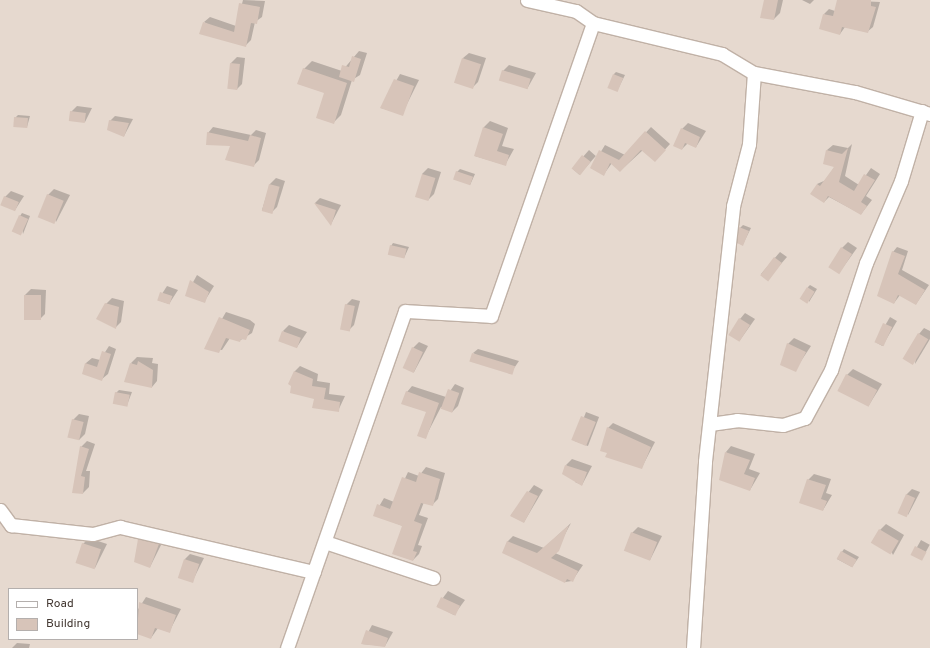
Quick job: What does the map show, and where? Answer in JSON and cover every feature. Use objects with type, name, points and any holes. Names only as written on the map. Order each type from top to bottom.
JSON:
[{"type":"street","points":[[527,0],[576,6],[593,23],[722,54],[754,73],[855,92],[926,112],[901,181],[866,263],[831,370],[805,418],[783,425],[737,420],[710,424]]},
{"type":"street","points":[[287,648],[405,311],[491,316],[593,23]]},
{"type":"street","points":[[692,648],[710,424],[733,206],[749,144],[754,73]]},
{"type":"street","points":[[0,510],[11,525],[93,534],[120,527],[314,572]]},
{"type":"street","points":[[325,542],[433,578]]},
{"type":"shaded area","points":[[0,0],[930,0],[930,648],[0,648]]},
{"type":"building","points":[[764,0],[778,0],[774,20],[760,18]]},
{"type":"building","points":[[837,0],[871,0],[871,6],[876,7],[868,33],[842,27],[840,35],[819,29],[823,14],[833,16]]},
{"type":"building","points":[[239,3],[260,7],[257,24],[251,23],[246,47],[199,34],[203,22],[234,32]]},
{"type":"building","points":[[352,56],[361,59],[354,82],[339,77],[342,65],[349,67]]},
{"type":"building","points":[[462,58],[481,64],[473,89],[454,83]]},
{"type":"building","points":[[230,63],[240,64],[237,90],[227,89]]},
{"type":"building","points":[[303,68],[347,83],[334,124],[316,118],[324,93],[297,84]]},
{"type":"building","points":[[502,70],[531,79],[527,89],[499,81]]},
{"type":"building","points":[[613,74],[623,78],[618,92],[607,88]]},
{"type":"building","points":[[394,79],[414,86],[403,116],[380,108]]},
{"type":"building","points":[[70,111],[86,113],[85,123],[69,121]]},
{"type":"building","points":[[14,117],[28,118],[27,128],[13,127]]},
{"type":"building","points":[[109,120],[129,123],[124,137],[107,130]]},
{"type":"building","points":[[483,127],[503,134],[497,151],[509,155],[506,166],[474,156]]},
{"type":"building","points":[[681,128],[700,137],[696,148],[685,143],[682,150],[673,146]]},
{"type":"building","points":[[645,131],[666,150],[655,162],[641,150],[620,172],[610,163],[604,176],[590,168],[599,150],[619,160]]},
{"type":"building","points":[[207,132],[248,141],[250,135],[261,138],[254,167],[225,160],[230,146],[206,145]]},
{"type":"building","points":[[848,148],[839,182],[854,191],[864,174],[875,180],[861,202],[867,206],[861,215],[828,196],[824,203],[810,194],[817,184],[820,186],[834,167],[823,164],[826,150],[842,154]]},
{"type":"building","points":[[582,155],[591,162],[580,175],[572,168]]},
{"type":"building","points":[[456,171],[473,177],[470,185],[453,180]]},
{"type":"building","points":[[422,174],[435,178],[428,201],[415,197]]},
{"type":"building","points":[[269,184],[280,187],[272,214],[262,211]]},
{"type":"building","points":[[47,194],[64,201],[54,224],[38,217]]},
{"type":"building","points":[[4,196],[19,202],[15,211],[0,205]]},
{"type":"building","points":[[314,203],[336,210],[331,226]]},
{"type":"building","points":[[19,215],[28,219],[21,236],[12,231]]},
{"type":"building","points":[[739,227],[749,231],[743,246],[737,243]]},
{"type":"building","points":[[390,245],[407,249],[404,259],[388,255]]},
{"type":"building","points":[[841,247],[852,254],[839,274],[828,267]]},
{"type":"building","points":[[892,251],[905,256],[898,274],[925,290],[916,305],[898,295],[894,304],[877,296]]},
{"type":"building","points":[[774,257],[782,263],[768,281],[760,275]]},
{"type":"building","points":[[190,280],[209,292],[205,303],[185,296]]},
{"type":"building","points":[[807,287],[815,292],[807,304],[800,299]]},
{"type":"building","points":[[160,292],[172,296],[170,305],[157,301]]},
{"type":"building","points":[[24,295],[41,295],[41,320],[24,320]]},
{"type":"building","points":[[105,303],[119,307],[116,329],[96,319]]},
{"type":"building","points":[[345,304],[355,306],[350,331],[340,330]]},
{"type":"building","points":[[219,317],[250,330],[246,340],[241,339],[240,342],[226,338],[219,353],[204,349]]},
{"type":"building","points":[[739,318],[750,325],[739,342],[728,335]]},
{"type":"building","points":[[883,323],[892,327],[884,346],[874,342]]},
{"type":"building","points":[[282,331],[301,338],[297,348],[278,341]]},
{"type":"building","points":[[918,333],[928,339],[913,365],[903,359]]},
{"type":"building","points":[[787,343],[806,352],[796,372],[780,365]]},
{"type":"building","points":[[412,347],[423,352],[414,373],[403,368]]},
{"type":"building","points":[[102,351],[111,354],[102,381],[82,374],[85,363],[97,367]]},
{"type":"building","points":[[472,353],[515,366],[512,375],[469,362]]},
{"type":"building","points":[[138,361],[153,370],[152,388],[124,382],[130,363],[137,365]]},
{"type":"building","points":[[294,371],[313,379],[312,386],[326,388],[324,399],[340,402],[339,412],[312,408],[314,399],[290,393],[291,386],[288,384]]},
{"type":"building","points":[[846,374],[877,390],[869,407],[837,391]]},
{"type":"building","points":[[448,389],[459,393],[452,413],[441,409]]},
{"type":"building","points":[[406,391],[439,403],[426,439],[417,436],[426,412],[401,404]]},
{"type":"building","points":[[115,392],[130,395],[127,407],[113,404]]},
{"type":"building","points":[[581,416],[596,422],[586,446],[571,440]]},
{"type":"building","points":[[72,419],[84,422],[79,440],[67,437]]},
{"type":"building","points":[[607,427],[651,447],[642,469],[605,457],[607,453],[600,451]]},
{"type":"building","points":[[80,446],[89,449],[81,476],[85,477],[83,494],[72,493]]},
{"type":"building","points":[[725,452],[750,460],[744,474],[755,478],[750,491],[719,480]]},
{"type":"building","points":[[565,465],[587,472],[582,486],[562,474]]},
{"type":"building","points":[[419,472],[440,479],[433,506],[421,503],[414,521],[422,524],[413,551],[417,552],[413,561],[392,554],[402,526],[373,516],[377,504],[390,509],[402,477],[416,482]]},
{"type":"building","points":[[807,479],[826,485],[821,499],[827,501],[823,511],[799,503]]},
{"type":"building","points":[[527,491],[538,496],[524,523],[510,516]]},
{"type":"building","points":[[906,494],[915,498],[907,517],[897,513]]},
{"type":"building","points":[[569,525],[559,551],[551,558],[578,571],[573,582],[567,579],[565,583],[502,553],[507,541],[537,553]]},
{"type":"building","points":[[879,529],[899,541],[890,555],[871,543]]},
{"type":"building","points":[[631,532],[657,542],[650,561],[624,551]]},
{"type":"building","points":[[138,539],[159,544],[150,568],[134,562]]},
{"type":"building","points":[[82,543],[101,549],[95,569],[76,563]]},
{"type":"building","points":[[915,546],[927,552],[922,561],[910,555]]},
{"type":"building","points":[[841,551],[857,560],[852,568],[837,559]]},
{"type":"building","points":[[184,559],[199,564],[193,583],[178,578]]},
{"type":"building","points":[[441,597],[460,606],[455,616],[436,607]]},
{"type":"building","points":[[139,602],[176,615],[170,633],[155,628],[151,639],[138,634]]},
{"type":"building","points":[[366,630],[388,638],[385,647],[361,644]]}]
